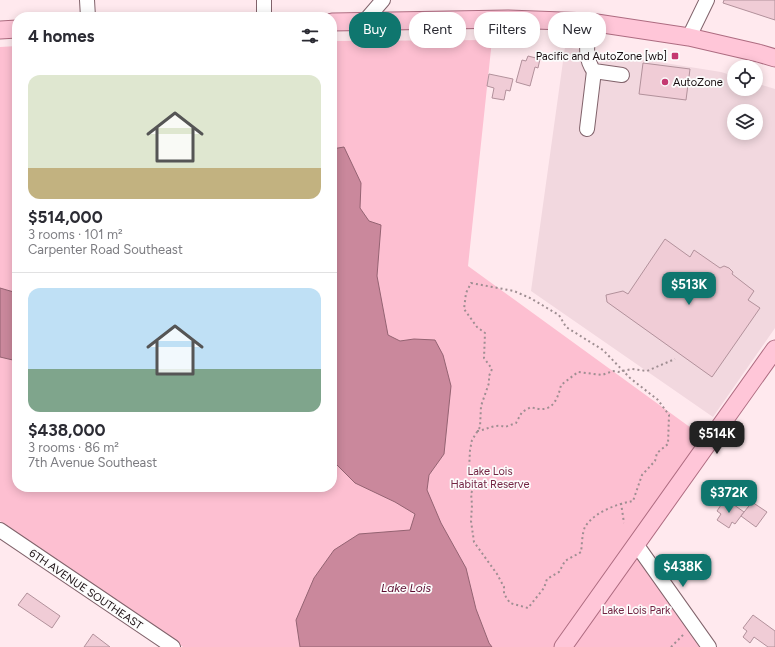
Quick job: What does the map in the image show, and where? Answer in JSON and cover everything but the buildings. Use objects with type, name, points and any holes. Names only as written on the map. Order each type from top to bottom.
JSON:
[{"type":"main road","points":[[401,21],[508,19],[548,20]]},
{"type":"main road","points":[[337,22],[349,22]]},
{"type":"main road","points":[[606,24],[690,37],[775,58]]},
{"type":"main road","points":[[0,30],[12,29]]},
{"type":"main road","points":[[563,647],[775,349]]},
{"type":"street","points":[[87,0],[88,12]]},
{"type":"street","points":[[264,0],[264,12]]},
{"type":"street","points":[[373,12],[383,0]]},
{"type":"street","points":[[690,37],[707,0]]},
{"type":"street","points":[[587,48],[586,53],[590,65],[594,71],[587,129]]},
{"type":"street","points":[[594,71],[622,75]]},
{"type":"street","name":"6TH AVENUE SOUTHEAST","points":[[0,530],[173,647]]},
{"type":"street","points":[[636,544],[709,647]]},
{"type":"path","points":[[471,283],[514,291],[530,298],[559,315],[566,327],[603,350],[643,390],[658,400],[669,415],[668,444],[657,453],[655,461],[642,475],[633,501],[622,503],[598,513],[585,528],[581,552],[564,562],[559,572],[547,579],[544,588],[528,608],[510,603],[504,594],[504,586],[497,574],[474,542],[471,521],[471,492],[477,485],[469,470],[472,440],[478,431],[480,427],[481,406],[492,369],[484,358],[484,333],[477,327],[464,309],[466,293],[471,283]]},
{"type":"path","points":[[478,431],[487,430],[491,427],[500,425],[505,427],[516,422],[522,412],[531,407],[539,410],[552,406],[559,394],[560,385],[578,372],[602,375],[613,371],[618,372],[632,369],[647,371],[675,358]]},
{"type":"path","points":[[622,503],[624,523]]},
{"type":"path","points":[[671,647],[693,624]]},
{"type":"shaded area","points":[[565,48],[721,72],[727,74],[727,96],[763,96],[763,85],[775,89],[775,328],[713,417],[531,291]]},
{"type":"green space","name":"Lake Lois Habitat Reserve","points":[[466,40],[474,40],[474,48],[491,48],[468,266],[709,441],[636,544],[709,647],[183,647],[0,521],[0,47],[12,46],[12,492],[337,492],[337,41],[349,41],[349,48],[401,48],[401,41],[409,41],[409,48],[466,48]]},
{"type":"water","name":"Lake Lois","points":[[344,147],[361,183],[360,208],[369,221],[381,225],[377,276],[388,335],[400,341],[414,339],[435,340],[443,355],[451,386],[444,454],[429,475],[427,490],[441,523],[466,568],[476,609],[489,643],[492,647],[300,647],[296,620],[314,578],[334,550],[359,534],[410,530],[415,514],[395,502],[355,483],[337,465],[337,148]]},
{"type":"water","points":[[0,288],[12,292],[12,360],[0,357]]},
{"type":"place","name":"Pacific and AutoZone [wb]","points":[[675,56]]},
{"type":"place","name":"AutoZone","points":[[665,82]]},
{"type":"park label","name":"Lake Lois Park","points":[[636,610]]}]
